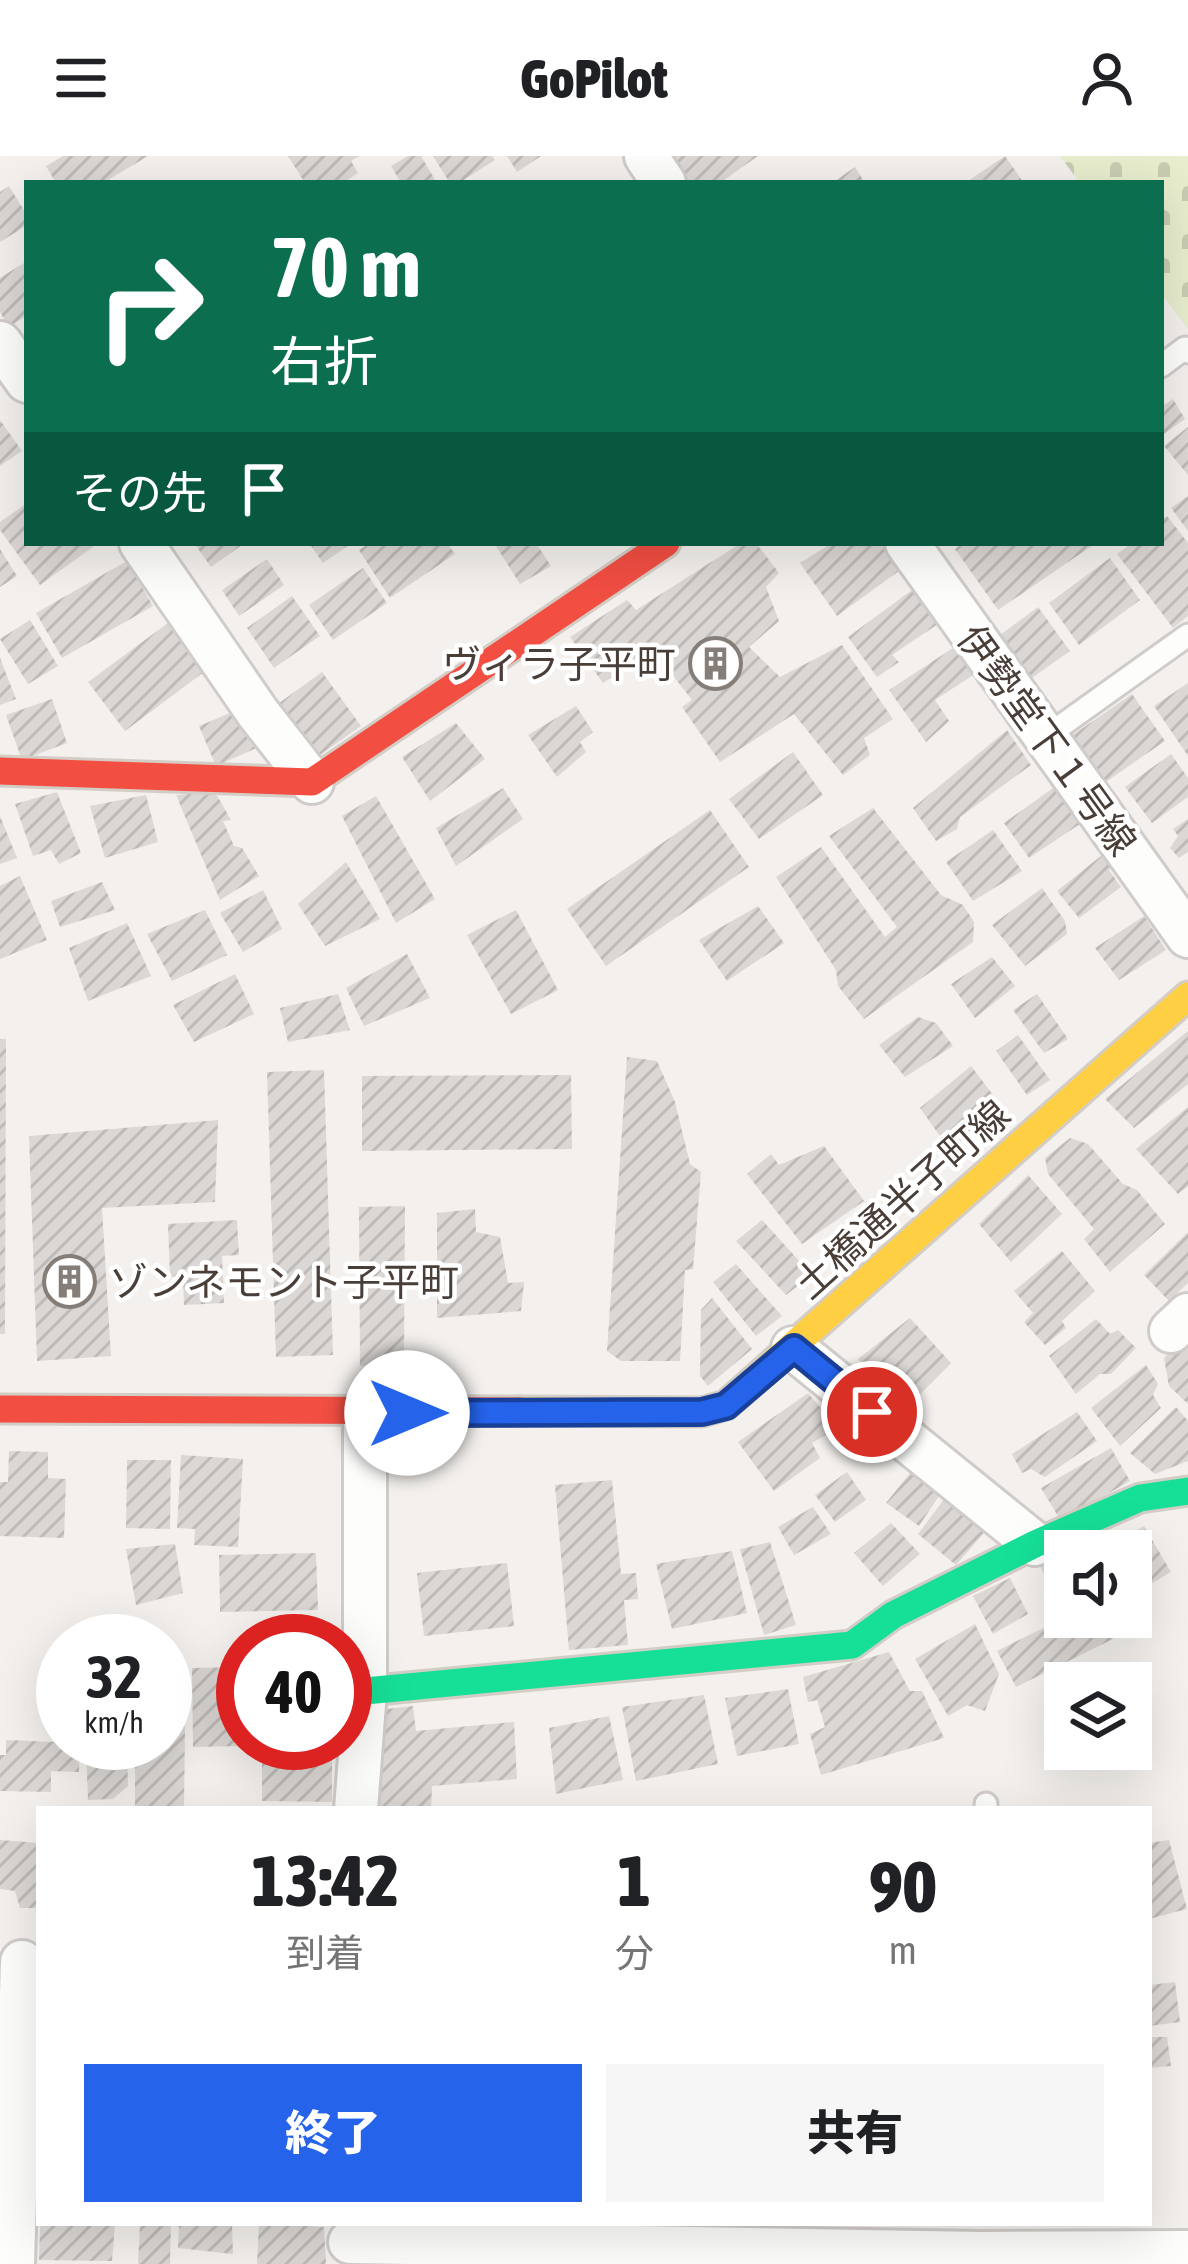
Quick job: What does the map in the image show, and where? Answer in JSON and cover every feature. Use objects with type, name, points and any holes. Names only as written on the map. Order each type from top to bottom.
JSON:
[{"type":"street","points":[[0,344],[24,377]]},
{"type":"street","points":[[143,546],[312,782]]},
{"type":"street","points":[[0,771],[312,782],[662,546]]},
{"type":"street","name":"伊勢堂下１号線","points":[[912,546],[1188,936]]},
{"type":"street","name":"土橋通半子町線","points":[[0,1409],[702,1412],[726,1406],[1188,996]]},
{"type":"street","points":[[794,1348],[1035,1544]]},
{"type":"street","points":[[365,1413],[365,1614]]},
{"type":"street","points":[[372,1690],[852,1645],[893,1615],[1035,1544],[1140,1498],[1188,1491]]},
{"type":"street","points":[[356,1806],[359,1770]]},
{"type":"street","points":[[13,2264],[20,1962]]},
{"type":"street","points":[[349,2243],[1188,2252]]},
{"type":"lane","points":[[1164,363],[1185,348],[1188,352]]},
{"type":"lane","points":[[1044,738],[1188,635]]},
{"type":"green space","points":[[1060,156],[1188,156],[1188,329],[1164,297],[1164,180],[1078,180]]},
{"type":"building","points":[[63,156],[148,156],[108,180],[54,180],[46,166]]},
{"type":"building","points":[[288,156],[359,156],[351,161],[358,173],[348,180],[303,180]]},
{"type":"building","points":[[408,156],[421,156],[435,180],[399,180],[391,166]]},
{"type":"building","points":[[433,156],[492,156],[495,160],[464,180],[448,180]]},
{"type":"building","points":[[507,156],[541,156],[517,172]]},
{"type":"building","points":[[668,156],[758,156],[724,180],[685,180]]},
{"type":"building","points":[[1005,156],[1022,180],[969,180]]},
{"type":"building","points":[[855,167],[863,180],[836,180]]},
{"type":"building","points":[[9,186],[24,210],[24,227],[0,242],[0,192]]},
{"type":"building","points":[[24,263],[24,317],[9,327],[0,312],[0,278]]},
{"type":"building","points":[[1173,399],[1185,419],[1164,434],[1164,405]]},
{"type":"building","points":[[0,420],[22,451],[0,466]]},
{"type":"building","points":[[1188,427],[1188,475],[1164,446]]},
{"type":"building","points":[[1188,496],[1188,531],[1171,508]]},
{"type":"building","points":[[24,505],[24,546],[93,547],[40,585],[0,530],[0,522]]},
{"type":"building","points":[[1167,516],[1188,543],[1188,616],[1173,628],[1117,554],[1128,546],[1164,546]]},
{"type":"building","points":[[196,546],[241,546],[211,567]]},
{"type":"building","points":[[311,546],[348,546],[323,563]]},
{"type":"building","points":[[365,546],[449,546],[455,554],[390,598],[359,550]]},
{"type":"building","points":[[496,546],[538,546],[551,566],[520,584]]},
{"type":"building","name":"ヴィラ子平町","points":[[736,546],[758,546],[779,573],[766,587],[779,621],[749,647],[780,677],[842,645],[893,719],[864,738],[870,755],[843,775],[794,714],[720,762],[682,707],[692,700],[653,650],[603,683],[570,637],[627,600],[636,610]]},
{"type":"building","points":[[827,546],[888,546],[903,568],[837,616],[800,563]]},
{"type":"building","points":[[959,546],[1092,546],[998,610],[955,549]]},
{"type":"building","points":[[0,549],[17,576],[0,587]]},
{"type":"building","points":[[1110,558],[1140,600],[1079,645],[1049,603]]},
{"type":"building","points":[[267,559],[284,585],[239,616],[222,590]]},
{"type":"building","points":[[127,561],[153,606],[62,658],[36,613]]},
{"type":"building","points":[[363,568],[387,603],[333,640],[309,605]]},
{"type":"building","points":[[912,590],[938,624],[892,655],[899,662],[877,677],[848,637]]},
{"type":"building","points":[[292,596],[320,636],[274,668],[247,628]]},
{"type":"building","points":[[1038,607],[1070,651],[1029,680],[1000,635]]},
{"type":"building","points":[[30,620],[58,666],[28,684],[0,639]]},
{"type":"building","points":[[168,623],[204,672],[125,731],[88,682]]},
{"type":"building","points":[[959,644],[978,672],[935,700],[949,721],[926,742],[889,690]]},
{"type":"building","points":[[0,658],[16,699],[0,705]]},
{"type":"building","points":[[322,672],[361,726],[313,760],[275,706]]},
{"type":"building","points":[[1188,683],[1188,756],[1154,706]]},
{"type":"building","points":[[1132,694],[1165,741],[1097,788],[1064,741]]},
{"type":"building","points":[[52,699],[67,743],[22,760],[6,715]]},
{"type":"building","points":[[576,706],[593,732],[580,742],[586,752],[557,777],[528,735]]},
{"type":"building","points":[[242,708],[259,747],[216,766],[199,726]]},
{"type":"building","points":[[456,723],[485,759],[430,801],[402,757]]},
{"type":"building","points":[[1007,730],[1031,765],[960,817],[957,829],[936,841],[913,808]]},
{"type":"building","points":[[793,752],[823,795],[759,839],[729,799]]},
{"type":"building","points":[[1171,754],[1188,778],[1188,797],[1152,823],[1125,787]]},
{"type":"building","points":[[1056,786],[1083,822],[1029,858],[1004,823]]},
{"type":"building","points":[[503,788],[523,819],[456,866],[436,828]]},
{"type":"building","points":[[57,792],[81,853],[59,864],[51,850],[33,856],[15,804]]},
{"type":"building","points":[[215,792],[231,820],[223,821],[234,846],[242,848],[259,876],[220,900],[176,795]]},
{"type":"building","points":[[146,795],[158,842],[105,858],[90,806]]},
{"type":"building","points":[[376,796],[435,899],[396,923],[342,816]]},
{"type":"building","points":[[873,808],[941,895],[963,905],[974,922],[973,942],[864,1019],[838,986],[836,970],[776,877],[821,847],[885,937],[897,927],[829,836]]},
{"type":"building","points":[[710,810],[749,867],[606,966],[567,909]]},
{"type":"building","points":[[0,816],[17,858],[0,864]]},
{"type":"building","points":[[1188,819],[1188,852],[1179,858],[1170,848],[1178,836],[1173,829]]},
{"type":"building","points":[[993,830],[1022,871],[973,901],[946,862]]},
{"type":"building","points":[[1106,852],[1114,865],[1109,870],[1121,887],[1079,918],[1057,891]]},
{"type":"building","points":[[346,862],[380,919],[325,946],[298,904]]},
{"type":"building","points":[[20,876],[47,940],[0,959],[0,886]]},
{"type":"building","points":[[102,882],[115,910],[60,927],[51,901]]},
{"type":"building","points":[[1042,888],[1065,921],[1067,934],[1025,966],[992,925]]},
{"type":"building","points":[[263,890],[282,929],[243,952],[220,913]]},
{"type":"building","points":[[758,906],[784,943],[727,981],[699,940]]},
{"type":"building","points":[[205,910],[227,955],[172,981],[147,934]]},
{"type":"building","points":[[516,910],[558,990],[511,1014],[467,935]]},
{"type":"building","points":[[1144,916],[1166,950],[1119,980],[1095,948]]},
{"type":"building","points":[[127,923],[151,976],[88,1001],[69,948]]},
{"type":"building","points":[[407,954],[430,998],[364,1026],[346,988]]},
{"type":"building","points":[[992,957],[1015,986],[975,1018],[951,984]]},
{"type":"building","points":[[235,974],[254,1014],[194,1042],[173,1005]]},
{"type":"building","points":[[338,994],[350,1030],[288,1042],[280,1008]]},
{"type":"building","points":[[1037,994],[1068,1039],[1044,1053],[1013,1010]]},
{"type":"building","points":[[918,1017],[936,1023],[953,1046],[905,1077],[879,1045]]},
{"type":"building","points":[[1188,1031],[1188,1084],[1134,1128],[1105,1099]]},
{"type":"building","points":[[1018,1035],[1050,1080],[1027,1095],[996,1051]]},
{"type":"building","points":[[0,1039],[6,1039],[5,1334],[0,1334]]},
{"type":"building","points":[[627,1057],[657,1061],[675,1102],[690,1164],[701,1172],[693,1269],[685,1270],[680,1361],[621,1361],[607,1351]]},
{"type":"building","points":[[971,1066],[1006,1112],[950,1150],[920,1108]]},
{"type":"building","points":[[324,1070],[333,1355],[276,1357],[267,1072]]},
{"type":"building","points":[[571,1075],[572,1149],[362,1151],[362,1076]]},
{"type":"building","points":[[1188,1107],[1188,1186],[1178,1194],[1136,1149]]},
{"type":"building","name":"ゾンネモント子平町","points":[[218,1120],[215,1202],[102,1208],[111,1356],[37,1361],[29,1136]]},
{"type":"building","points":[[1070,1138],[1088,1144],[1165,1224],[1110,1272],[1084,1239],[1094,1229],[1048,1174],[1045,1158]]},
{"type":"building","points":[[824,1146],[864,1201],[802,1244],[747,1174],[771,1154],[779,1165]]},
{"type":"building","points":[[1028,1175],[1062,1214],[1011,1262],[979,1224]]},
{"type":"building","points":[[405,1206],[404,1360],[360,1366],[359,1207]]},
{"type":"building","points":[[475,1209],[476,1232],[500,1237],[508,1283],[524,1282],[521,1311],[437,1318],[437,1213]]},
{"type":"building","points":[[237,1220],[239,1255],[222,1256],[224,1303],[184,1305],[183,1276],[170,1277],[168,1224]]},
{"type":"building","points":[[762,1220],[812,1275],[786,1295],[736,1241]]},
{"type":"building","points":[[1188,1232],[1188,1283],[1169,1301],[1144,1275]]},
{"type":"building","points":[[1062,1251],[1095,1291],[1062,1321],[1066,1328],[1045,1345],[1024,1322],[1033,1313],[1014,1291]]},
{"type":"building","points":[[736,1264],[782,1316],[756,1336],[713,1282]]},
{"type":"building","points":[[712,1298],[752,1349],[708,1386],[700,1376],[701,1310]]},
{"type":"building","points":[[910,1318],[951,1363],[902,1412],[858,1359]]},
{"type":"building","points":[[1096,1319],[1110,1334],[1118,1330],[1136,1348],[1111,1374],[1100,1374],[1076,1394],[1049,1356]]},
{"type":"building","points":[[1184,1337],[1188,1341],[1188,1404],[1169,1386],[1164,1358]]},
{"type":"building","points":[[1146,1365],[1158,1384],[1153,1395],[1161,1408],[1120,1446],[1091,1408]]},
{"type":"building","points":[[808,1393],[838,1428],[812,1443],[820,1458],[774,1491],[738,1442]]},
{"type":"building","points":[[1176,1407],[1188,1421],[1188,1461],[1155,1474],[1130,1453]]},
{"type":"building","points":[[1077,1412],[1097,1441],[1045,1477],[1031,1469],[1022,1473],[1012,1454]]},
{"type":"building","points":[[1111,1448],[1130,1481],[1061,1521],[1041,1488]]},
{"type":"building","points":[[9,1451],[48,1452],[48,1478],[66,1479],[64,1538],[0,1536],[0,1482],[8,1482]]},
{"type":"building","points":[[181,1455],[243,1459],[238,1547],[194,1545],[195,1529],[177,1528]]},
{"type":"building","points":[[127,1460],[171,1460],[170,1529],[126,1528]]},
{"type":"building","points":[[915,1467],[943,1490],[919,1526],[886,1503]]},
{"type":"building","points":[[847,1472],[866,1500],[835,1522],[815,1495]]},
{"type":"building","points":[[612,1480],[621,1574],[636,1573],[638,1599],[624,1600],[628,1645],[569,1650],[555,1485]]},
{"type":"building","points":[[948,1494],[991,1525],[956,1565],[918,1534]]},
{"type":"building","points":[[813,1507],[831,1534],[794,1555],[778,1527]]},
{"type":"building","points":[[891,1523],[920,1554],[883,1586],[854,1553]]},
{"type":"building","points":[[1152,1540],[1171,1572],[1152,1583]]},
{"type":"building","points":[[770,1542],[796,1625],[764,1635],[740,1549]]},
{"type":"building","points":[[175,1544],[183,1593],[136,1605],[126,1549]]},
{"type":"building","points":[[732,1551],[747,1613],[672,1629],[656,1564]]},
{"type":"building","points":[[316,1553],[318,1610],[220,1612],[219,1555]]},
{"type":"building","points":[[507,1563],[514,1626],[424,1636],[417,1573]]},
{"type":"building","points":[[1010,1578],[1028,1614],[993,1634],[973,1596]]},
{"type":"building","points":[[975,1624],[999,1674],[985,1711],[967,1705],[948,1716],[915,1659]]},
{"type":"building","points":[[1044,1628],[1044,1638],[1113,1639],[1067,1662],[1044,1662],[1044,1673],[1016,1687],[997,1651]]},
{"type":"building","points":[[889,1652],[910,1691],[922,1691],[944,1738],[821,1775],[810,1734],[825,1727],[817,1700],[808,1702],[803,1677]]},
{"type":"building","points":[[192,1668],[216,1668],[216,1747],[193,1747]]},
{"type":"building","points":[[788,1689],[799,1744],[737,1756],[725,1698]]},
{"type":"building","points":[[704,1695],[718,1764],[636,1781],[622,1707]]},
{"type":"building","points":[[413,1706],[416,1731],[514,1722],[517,1779],[432,1786],[431,1806],[377,1806],[378,1710]]},
{"type":"building","points":[[609,1716],[623,1780],[556,1794],[549,1728]]},
{"type":"building","points":[[6,1740],[36,1741],[36,1770],[79,1772],[51,1771],[51,1792],[0,1791],[0,1755],[6,1755]]},
{"type":"building","points":[[87,1770],[128,1770],[128,1786],[113,1799],[88,1800]]},
{"type":"building","points":[[135,1770],[184,1770],[184,1806],[135,1806]]},
{"type":"building","points":[[262,1770],[332,1770],[332,1802],[262,1801]]},
{"type":"building","points":[[0,1840],[36,1843],[36,1908],[20,1908],[15,1891],[0,1889]]},
{"type":"building","points":[[1169,1840],[1187,1909],[1152,1918],[1152,1843]]},
{"type":"building","points":[[1175,1982],[1180,2022],[1152,2026],[1152,1985]]},
{"type":"building","points":[[1152,2037],[1167,2037],[1171,2066],[1152,2068]]},
{"type":"building","points":[[40,2226],[115,2226],[112,2261],[39,2260]]},
{"type":"building","points":[[140,2226],[171,2226],[170,2264],[138,2264]]},
{"type":"building","points":[[179,2226],[232,2226],[233,2254],[178,2248]]},
{"type":"building","points":[[259,2226],[324,2227],[326,2264],[257,2264]]},
{"type":"traffic: fast","points":[[372,1690],[852,1645],[893,1615],[1035,1544],[1140,1498],[1188,1491]]},
{"type":"traffic: slow","points":[[520,1411],[702,1412],[726,1405],[1188,996]]},
{"type":"traffic: jam","points":[[0,771],[312,782],[662,546]]},
{"type":"traffic: jam","points":[[0,1409],[520,1411]]},
{"type":"place","name":"ヴィラ子平町","points":[[715,664]]},
{"type":"place","name":"ゾンネモント子平町","points":[[70,1282]]},
{"type":"route","points":[[407,1413],[702,1412],[726,1406],[794,1348],[872,1412]]}]
